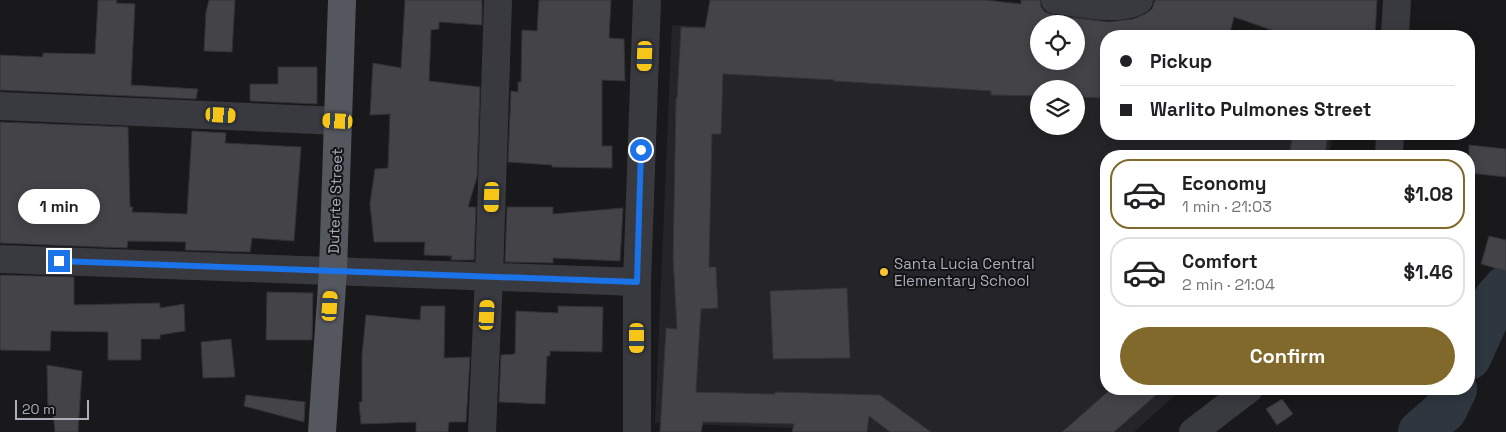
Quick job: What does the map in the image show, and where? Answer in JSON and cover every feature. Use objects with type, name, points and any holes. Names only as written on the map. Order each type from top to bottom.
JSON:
[{"type":"main road","name":"Duterte Street","points":[[322,432],[333,270],[342,0]]},
{"type":"street","points":[[482,432],[498,0]]},
{"type":"street","points":[[637,432],[637,282],[647,0]]},
{"type":"street","points":[[1055,0],[1115,6],[1131,4],[1140,0]]},
{"type":"street","points":[[1395,30],[1397,0]]},
{"type":"street","points":[[0,106],[338,121]]},
{"type":"street","points":[[0,259],[637,282]]},
{"type":"street","points":[[1193,432],[1241,395]]},
{"type":"shaded area","name":"Santa Lucia Central Elementary School","points":[[672,25],[1030,41],[1030,70],[1085,70],[1085,44],[1100,45],[1100,140],[1332,140],[1330,150],[1100,150],[1100,395],[1175,395],[1134,432],[870,432],[655,423]]},
{"type":"building","points":[[98,0],[117,0],[116,3],[135,4],[131,85],[198,89],[196,99],[0,90],[0,55],[43,57],[43,53],[95,54]]},
{"type":"building","points":[[209,0],[235,0],[232,52],[204,51],[206,12]]},
{"type":"building","points":[[405,0],[482,0],[482,25],[439,22],[439,29],[431,30],[429,81],[480,87],[477,177],[468,207],[476,207],[474,260],[451,260],[452,256],[424,255],[425,242],[374,242],[370,204],[375,169],[388,168],[390,114],[370,115],[373,63],[401,68]]},
{"type":"building","points":[[539,0],[611,0],[609,38],[624,39],[625,81],[602,80],[602,146],[612,146],[612,168],[552,167],[552,165],[508,162],[511,91],[518,92],[518,82],[521,82],[522,30],[537,31]]},
{"type":"building","points":[[710,0],[985,0],[1021,4],[1021,0],[1040,0],[1041,7],[1045,12],[1053,15],[1030,15],[1030,70],[1085,70],[1085,19],[1109,22],[1133,19],[1152,9],[1155,0],[1377,0],[1375,30],[1271,30],[1234,17],[1231,30],[1100,30],[1100,98],[1085,97],[1085,80],[1030,80],[1030,96],[991,95],[991,91],[723,74],[721,134],[712,134],[709,267],[716,267],[718,308],[701,309],[696,392],[880,395],[931,432],[890,432],[869,416],[867,432],[792,432],[794,424],[703,422],[701,432],[660,432],[666,328],[677,329],[673,257],[677,98],[681,27],[705,28]]},
{"type":"building","points":[[278,67],[317,67],[317,104],[250,101],[250,84],[278,84]]},
{"type":"building","points":[[0,122],[128,127],[130,207],[133,207],[132,212],[187,214],[192,131],[226,133],[225,143],[301,147],[294,241],[252,238],[250,252],[185,250],[186,242],[128,241],[127,248],[0,243]]},
{"type":"building","points":[[1292,140],[1327,140],[1326,150],[1290,150]]},
{"type":"building","points":[[1469,145],[1506,149],[1506,177],[1475,174],[1475,150],[1469,150]]},
{"type":"building","points":[[507,207],[553,207],[553,214],[623,208],[620,261],[553,258],[553,263],[505,262]]},
{"type":"building","points":[[1489,236],[1506,240],[1506,271],[1481,264]]},
{"type":"building","points":[[0,275],[74,277],[74,305],[160,303],[160,308],[184,304],[185,331],[160,335],[160,339],[141,339],[141,360],[108,360],[108,332],[51,331],[50,351],[0,350]]},
{"type":"building","points":[[847,288],[850,358],[773,359],[770,291]]},
{"type":"building","points":[[267,292],[313,293],[312,340],[266,340]]},
{"type":"building","points":[[421,306],[445,306],[444,358],[470,357],[466,422],[449,422],[448,432],[416,432],[416,422],[361,424],[359,402],[362,402],[362,355],[366,315],[420,320]]},
{"type":"building","points":[[558,306],[603,307],[602,352],[550,351],[550,356],[547,356],[545,404],[499,402],[501,355],[515,354],[516,311],[558,313]]},
{"type":"building","points":[[231,339],[235,377],[203,378],[201,342]]},
{"type":"building","points":[[47,365],[82,371],[78,432],[55,432],[53,411],[48,411]]},
{"type":"building","points":[[246,395],[305,402],[304,422],[244,406]]},
{"type":"building","points":[[1104,395],[1156,395],[1114,432],[1062,432]]},
{"type":"building","points":[[1282,399],[1293,414],[1277,425],[1266,409]]},
{"type":"waterway","points":[[1475,345],[1496,298],[1506,287]]},
{"type":"waterway","points":[[1420,432],[1445,410],[1452,395]]},
{"type":"place","name":"Santa Lucia Central Elementary School","points":[[884,272]]},
{"type":"route","points":[[59,261],[637,282],[641,150]]}]
